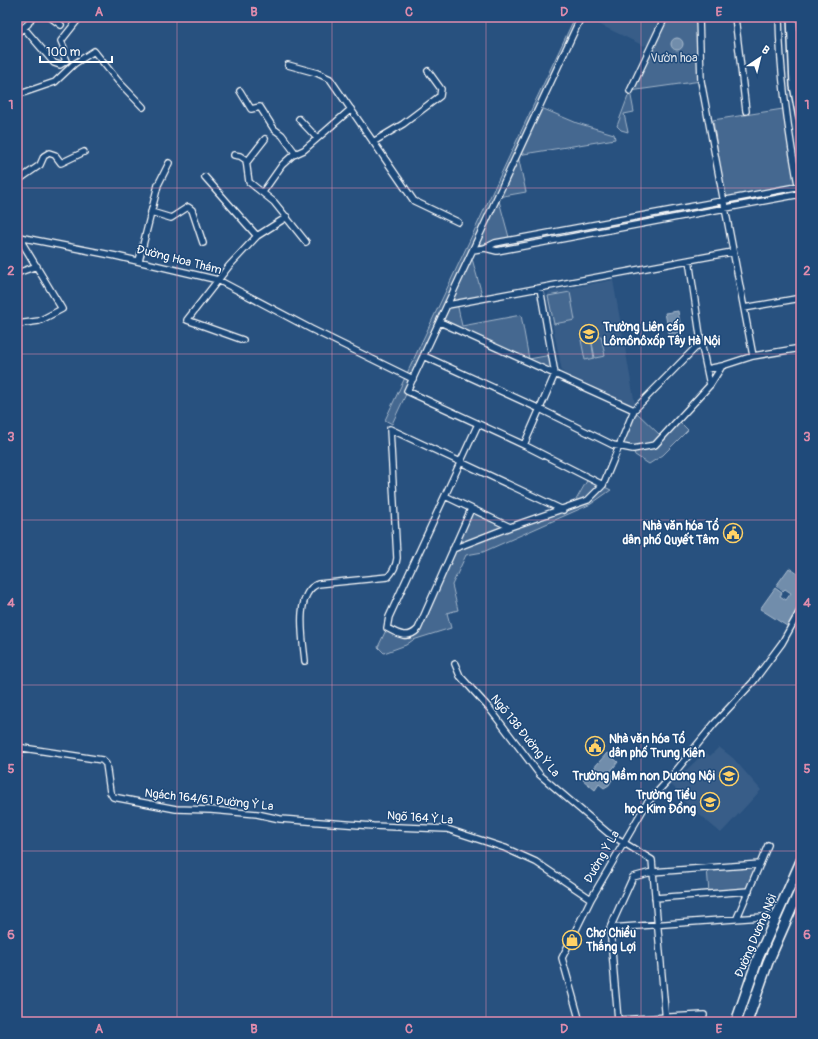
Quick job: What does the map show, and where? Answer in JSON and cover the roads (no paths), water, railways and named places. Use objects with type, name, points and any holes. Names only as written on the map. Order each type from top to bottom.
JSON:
[{"type":"main road","points":[[792,17],[795,86],[801,118]]},
{"type":"main road","name":"Đường Dương Nội","points":[[736,1022],[758,958],[801,861]]},
{"type":"main road","name":"Đường Dương Nội","points":[[747,1022],[768,962],[801,887]]},
{"type":"main road","points":[[758,958],[768,962]]},
{"type":"street","points":[[17,33],[24,28],[32,17]]},
{"type":"street","points":[[50,17],[61,25]]},
{"type":"street","points":[[24,28],[54,63],[60,65],[66,61],[62,51],[64,48],[61,40],[80,17]]},
{"type":"street","points":[[581,17],[407,391],[524,445],[602,485]]},
{"type":"street","points":[[630,91],[665,17]]},
{"type":"street","points":[[699,17],[701,81],[752,356]]},
{"type":"street","points":[[736,17],[746,111]]},
{"type":"street","points":[[485,248],[497,251],[724,208],[801,196],[784,105],[779,53],[779,17]]},
{"type":"street","points":[[17,95],[55,82],[79,60],[94,51],[118,81],[143,107]]},
{"type":"street","points":[[288,66],[328,77],[414,201],[458,222]]},
{"type":"street","points":[[374,142],[403,124],[440,96],[441,89],[428,71]]},
{"type":"street","points":[[240,91],[251,109],[260,107],[274,129],[282,135],[296,154]]},
{"type":"street","points":[[263,192],[282,165],[296,154],[304,150],[351,110]]},
{"type":"street","points":[[299,119],[317,138]]},
{"type":"street","points":[[265,139],[247,162],[248,181],[263,192],[287,217],[306,242]]},
{"type":"street","points":[[17,181],[40,165],[44,156],[49,153],[55,155],[61,163],[84,152]]},
{"type":"street","points":[[234,155],[240,156],[247,162]]},
{"type":"street","points":[[139,262],[158,185],[169,163]]},
{"type":"street","points":[[205,177],[257,236]]},
{"type":"street","points":[[473,250],[485,248],[495,243],[800,187]]},
{"type":"street","points":[[151,212],[171,218],[188,207],[192,210],[203,243]]},
{"type":"street","points":[[243,340],[187,320],[229,266],[257,236],[287,217]]},
{"type":"street","points":[[17,324],[39,321],[62,310],[18,235]]},
{"type":"street","name":"Đường Hoa Thám","points":[[18,235],[218,280],[311,329],[413,379]]},
{"type":"street","points":[[448,305],[732,252]]},
{"type":"street","points":[[689,260],[701,342],[710,385]]},
{"type":"street","points":[[17,273],[37,266]]},
{"type":"street","points":[[524,445],[555,374],[540,288]]},
{"type":"street","points":[[744,308],[801,298]]},
{"type":"street","points":[[440,322],[634,410]]},
{"type":"street","points":[[453,549],[510,527],[563,510],[588,500],[602,485],[634,410],[701,342]]},
{"type":"street","points":[[707,369],[722,366],[752,356],[801,348]]},
{"type":"street","points":[[424,356],[540,409],[610,444],[633,449],[655,445],[710,385],[722,366]]},
{"type":"street","points":[[471,509],[418,629],[413,634],[401,636],[387,628],[389,617],[478,424]]},
{"type":"street","points":[[305,662],[302,618],[304,602],[307,592],[311,587],[318,584],[388,577],[392,573],[395,566],[397,558],[390,429],[563,510]]},
{"type":"street","points":[[610,444],[622,439]]},
{"type":"street","points":[[445,496],[510,527]]},
{"type":"street","name":"Đường Ỷ La","points":[[580,1022],[562,958],[591,899],[647,803],[714,724],[753,682],[782,643],[801,609]]},
{"type":"street","name":"Ngõ 138 Đường Ỷ La","points":[[455,664],[460,676],[490,709],[540,775],[608,833],[652,860],[652,872]]},
{"type":"street","points":[[17,763],[19,747]]},
{"type":"street","name":"Ngách 164/61 Đường Ỷ La","points":[[19,747],[102,760],[106,764],[110,792],[113,797],[176,809],[257,814],[280,819]]},
{"type":"street","name":"Ngõ 164 Ỷ La","points":[[280,819],[373,826],[446,829],[505,848],[536,862],[591,899]]},
{"type":"street","points":[[737,918],[768,845]]},
{"type":"street","points":[[704,1015],[665,1020],[618,1020],[610,928],[633,877],[652,872],[760,864]]},
{"type":"street","points":[[652,872],[665,1020]]},
{"type":"street","points":[[654,898],[749,891]]},
{"type":"street","points":[[610,928],[777,916]]},
{"type":"place","name":"Trường Liên cấp Lômônôxốp Tây Hà Nội","points":[[589,334]]},
{"type":"place","name":"Nhà văn hóa Tổ dân phố Quyết Tâm","points":[[733,533]]},
{"type":"place","name":"Nhà văn hóa Tổ dân phố Trung Kiên","points":[[595,746]]},
{"type":"place","name":"Trường Mầm non Dương Nội","points":[[729,776]]},
{"type":"place","name":"Trường Tiểu học Kim Đồng","points":[[710,802]]},
{"type":"place","name":"Chợ Chiều Thắng Lợi","points":[[572,940]]},
{"type":"park label","name":"Vườn hoa","points":[[674,58]]}]
